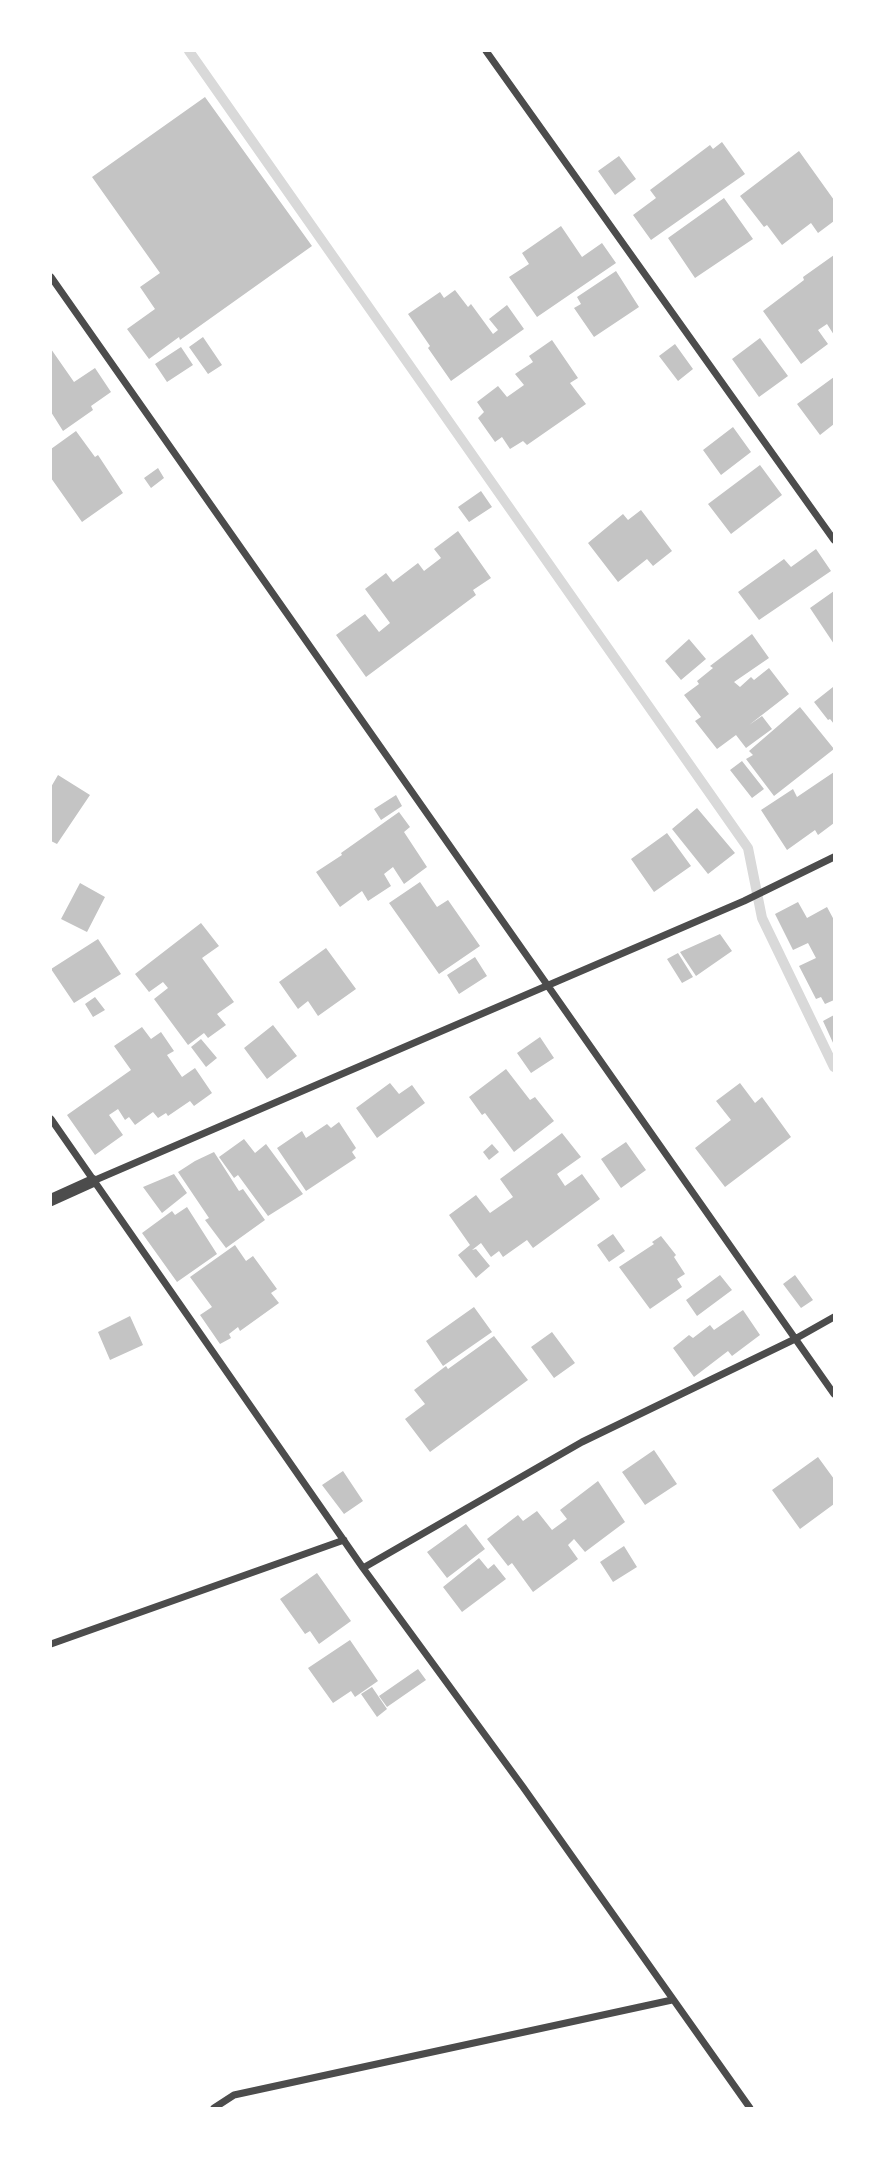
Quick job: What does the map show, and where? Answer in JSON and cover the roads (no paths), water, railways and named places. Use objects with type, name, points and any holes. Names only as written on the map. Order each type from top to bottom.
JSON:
[{"type":"street","points":[[486,51],[834,540]]},
{"type":"street","points":[[51,277],[834,1394]]},
{"type":"street","points":[[51,1200],[550,986],[744,901],[834,857]]},
{"type":"street","points":[[51,1119],[363,1568],[515,1776],[750,2108]]},
{"type":"street","points":[[363,1568],[582,1441],[795,1339],[834,1317]]},
{"type":"street","points":[[51,1644],[344,1540]]},
{"type":"street","points":[[214,2108],[234,2095],[672,2000]]},
{"type":"waterway","points":[[189,51],[748,848],[762,918],[834,1067]]}]
